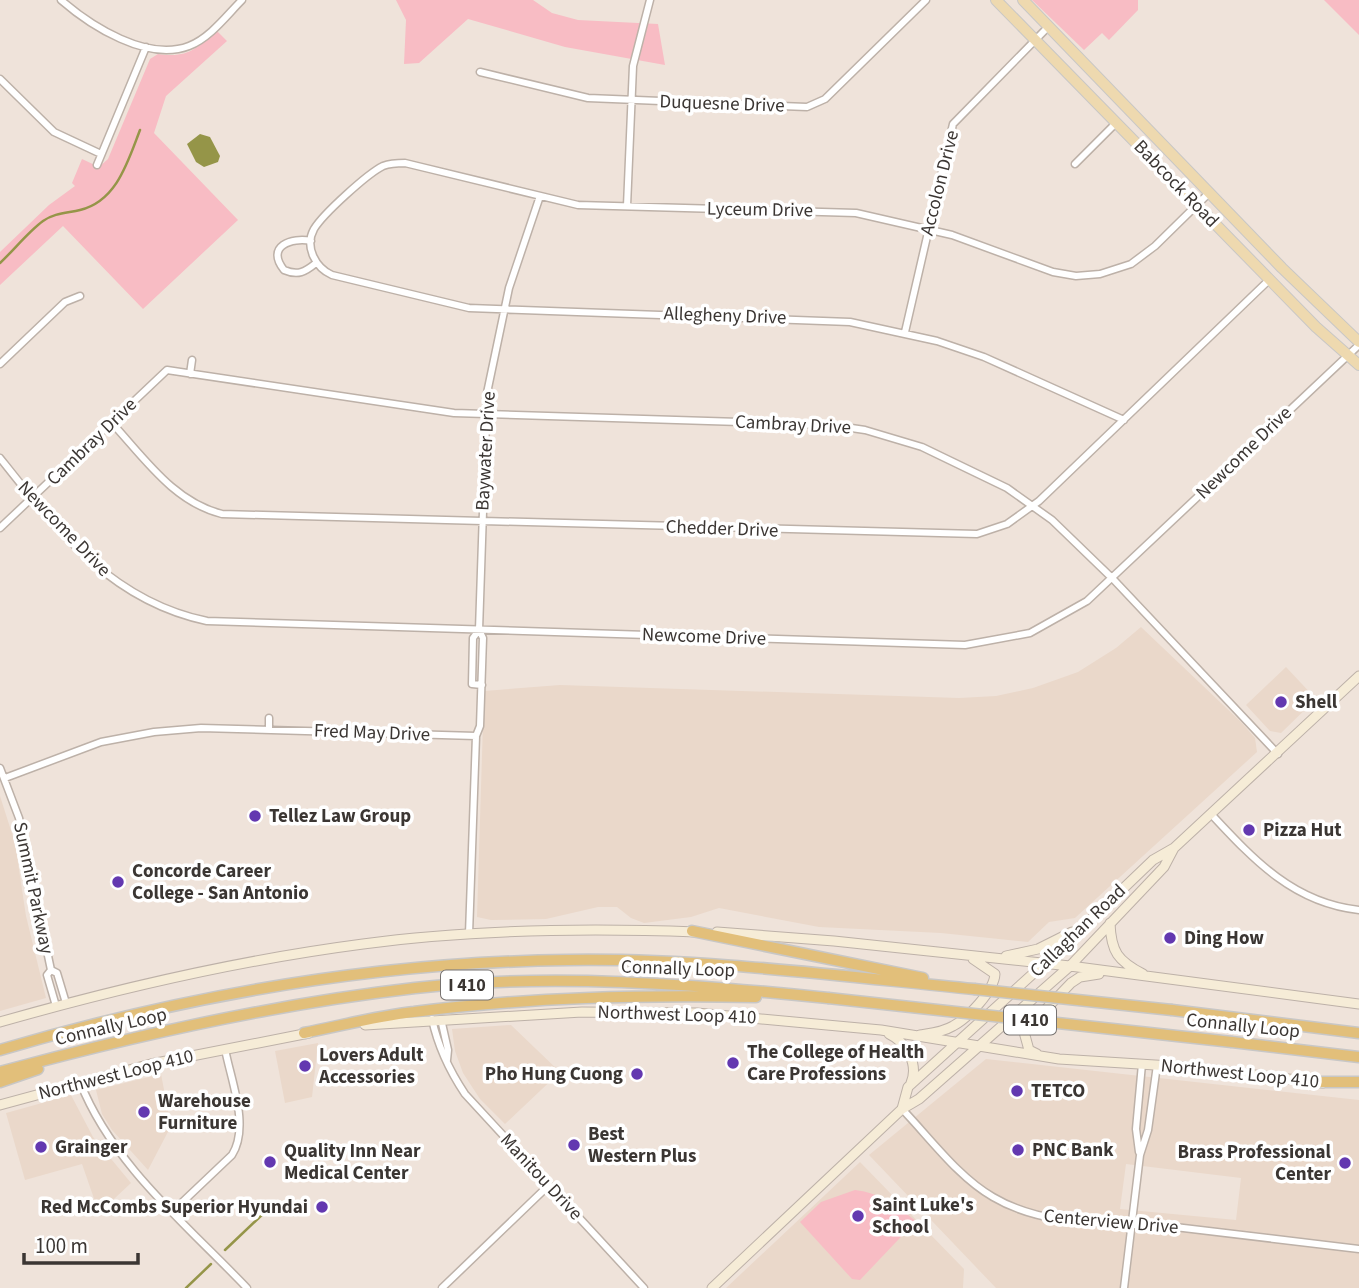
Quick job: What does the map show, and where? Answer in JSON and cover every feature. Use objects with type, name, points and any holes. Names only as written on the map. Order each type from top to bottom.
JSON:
[{"type":"highway","points":[[692,931],[974,989]]},
{"type":"highway","name":"Connally Loop","points":[[0,1050],[180,1003],[287,986],[428,969],[568,960],[707,965],[974,989],[1359,1033]]},
{"type":"highway","name":"Connally Loop","points":[[0,1072],[240,1015],[416,988],[490,984],[730,988],[1359,1057]]},
{"type":"highway","points":[[304,1033],[411,1012],[470,1005],[630,994],[828,998]]},
{"type":"highway","points":[[0,1082],[111,1044]]},
{"type":"highway","points":[[1316,1082],[1359,1082]]},
{"type":"main road","name":"Babcock Road","points":[[996,0],[1269,280],[1359,365]]},
{"type":"main road","name":"Babcock Road","points":[[1023,0],[1209,193],[1359,343]]},
{"type":"main road","name":"Callaghan Road","points":[[908,1087],[1045,964],[1153,860],[1174,848],[1278,754],[1359,676]]},
{"type":"main road","name":"Callaghan Road","points":[[712,1288],[902,1109],[919,1099],[1070,966],[1164,867],[1174,848]]},
{"type":"main road","points":[[1110,923],[1111,943],[1116,957],[1151,978]]},
{"type":"main road","points":[[991,958],[1038,949],[1080,928]]},
{"type":"main road","points":[[0,1022],[66,1003],[288,955],[365,943],[469,934],[589,930],[692,931],[781,936],[1070,966],[1359,1004]]},
{"type":"main road","points":[[912,1036],[955,1026],[971,1013],[993,983],[995,974],[990,968],[965,955]]},
{"type":"main road","points":[[1059,1059],[1029,1050],[1024,1032],[1071,983],[1080,977],[1112,972]]},
{"type":"main road","name":"Northwest Loop 410","points":[[0,1105],[80,1082],[304,1033],[436,1019],[664,1012],[881,1030],[1059,1059],[1157,1065],[1359,1088]]},
{"type":"main road","points":[[881,1030],[896,1038],[908,1053],[914,1069],[902,1109]]},
{"type":"street","points":[[61,0],[101,28],[146,47],[167,50],[188,46],[210,31],[242,0]]},
{"type":"street","points":[[627,206],[636,45],[650,0]]},
{"type":"street","name":"Duquesne Drive","points":[[480,72],[569,94],[631,100],[807,107],[818,103],[926,0]]},
{"type":"street","name":"Accolon Drive","points":[[905,332],[953,124],[1048,27]]},
{"type":"street","points":[[97,164],[146,47]]},
{"type":"street","points":[[0,79],[54,132],[76,145],[101,154]]},
{"type":"street","points":[[1075,164],[1116,123]]},
{"type":"street","name":"Lyceum Drive","points":[[311,241],[320,222],[373,172],[394,163],[413,164],[578,205],[838,212],[875,217],[977,243],[1053,272],[1088,276],[1131,264],[1155,246],[1209,193]]},
{"type":"street","name":"Baywater Drive","points":[[469,934],[476,736],[480,726],[482,685],[483,638],[479,630],[485,414],[504,309],[540,196]]},
{"type":"street","points":[[297,238],[311,241],[315,260],[304,273],[284,270],[279,253],[286,242],[297,238]]},
{"type":"street","name":"Allegheny Drive","points":[[315,260],[332,275],[470,308],[827,319],[905,332],[984,358],[1124,420]]},
{"type":"street","name":"Chedder Drive","points":[[112,423],[180,496],[200,507],[222,514],[966,535],[997,528],[1033,505],[1269,280]]},
{"type":"street","points":[[0,365],[65,302],[80,296]]},
{"type":"street","name":"Newcome Drive","points":[[0,458],[33,498],[97,566],[120,586],[142,600],[183,616],[229,623],[965,645],[1009,639],[1051,624],[1087,601],[1349,356],[1359,343]]},
{"type":"street","points":[[190,374],[192,360]]},
{"type":"street","name":"Cambray Drive","points":[[0,528],[167,370],[417,409],[485,414],[848,426],[951,459],[1033,505],[1113,579],[1278,754]]},
{"type":"street","name":"Baywater Drive","points":[[479,630],[473,638],[472,684],[482,685]]},
{"type":"street","points":[[472,675],[482,676]]},
{"type":"street","points":[[269,718],[269,730]]},
{"type":"street","name":"Fred May Drive","points":[[5,778],[102,742],[154,732],[201,728],[476,736]]},
{"type":"street","name":"Summit Parkway","points":[[0,768],[25,844],[51,970]]},
{"type":"street","points":[[1211,814],[1275,878],[1330,903],[1359,910]]},
{"type":"street","name":"Summit Parkway","points":[[51,970],[57,973],[66,1003]]},
{"type":"street","name":"Summit Parkway","points":[[51,970],[47,975],[56,1006]]},
{"type":"street","name":"Manitou Drive","points":[[436,1019],[439,1051],[447,1059],[465,1094],[644,1288]]},
{"type":"street","points":[[173,1211],[232,1156],[238,1146],[240,1125],[225,1049]]},
{"type":"street","points":[[1140,1155],[1136,1129],[1142,1064]]},
{"type":"street","points":[[1124,1288],[1140,1155],[1148,1130],[1157,1065]]},
{"type":"street","points":[[80,1082],[91,1111],[110,1142],[247,1288]]},
{"type":"street","name":"Centerview Drive","points":[[902,1109],[975,1184],[1010,1206],[1055,1219],[1132,1224],[1359,1249]]},
{"type":"street","points":[[442,1288],[548,1186]]},
{"type":"shaded area","points":[[396,0],[533,0],[552,13],[578,20],[658,24],[665,65],[565,47],[468,19],[419,63],[404,64],[406,20]]},
{"type":"shaded area","points":[[1032,0],[1138,0],[1138,10],[1109,40],[1102,33],[1084,50]]},
{"type":"shaded area","points":[[1324,0],[1359,0],[1359,35]]},
{"type":"shaded area","points":[[216,30],[227,41],[166,96],[154,133],[238,220],[143,309],[63,226],[0,285],[0,252],[49,205],[75,186],[72,183],[82,159],[99,167],[108,159],[150,59],[158,54],[177,55],[190,51]]},
{"type":"shaded area","points":[[200,134],[210,137],[220,156],[218,162],[204,167],[196,162],[187,144]]},
{"type":"shaded area","points":[[1141,627],[1241,722],[1255,738],[1257,752],[1075,918],[1049,922],[1028,942],[941,933],[819,927],[719,908],[691,917],[644,923],[631,918],[617,907],[598,907],[546,919],[491,920],[477,917],[484,691],[560,685],[959,698],[996,696],[1033,688],[1078,672],[1116,648]]},
{"type":"shaded area","name":"Shell","points":[[1286,667],[1316,699],[1281,733],[1270,731],[1246,705]]},
{"type":"shaded area","points":[[0,796],[15,843],[26,916],[46,998],[0,1011]]},
{"type":"shaded area","points":[[511,1025],[560,1072],[505,1124],[480,1099],[463,1073],[455,1051],[452,1029]]},
{"type":"shaded area","points":[[318,1043],[312,1097],[285,1103],[275,1051]]},
{"type":"shaded area","points":[[986,1059],[1359,1100],[1359,1288],[996,1288],[869,1155]],"holes":[[[1126,1164],[1241,1178],[1236,1220],[1120,1209]]]},
{"type":"shaded area","points":[[161,1074],[171,1126],[148,1170],[112,1130],[102,1114],[96,1090]]},
{"type":"shaded area","points":[[71,1095],[93,1137],[131,1183],[99,1213],[82,1164],[25,1180],[6,1113]]},
{"type":"shaded area","name":"Saint Luke's School","points":[[860,1162],[964,1269],[963,1288],[726,1288]]},
{"type":"shaded area","points":[[855,1190],[880,1197],[916,1221],[860,1280],[852,1279],[800,1222],[821,1202]]},
{"type":"waterway","points":[[0,263],[47,218],[80,210],[103,198],[119,178],[140,130]]},
{"type":"waterway","points":[[225,1250],[265,1212]]},
{"type":"waterway","points":[[186,1288],[211,1264]]},
{"type":"place","name":"Shell","points":[[1281,702]]},
{"type":"place","name":"Tellez Law Group","points":[[255,816]]},
{"type":"place","name":"Pizza Hut","points":[[1249,830]]},
{"type":"place","name":"Concorde Career College - San Antonio","points":[[118,882]]},
{"type":"place","name":"Ding How","points":[[1170,938]]},
{"type":"place","name":"The College of Health Care Professions","points":[[733,1063]]},
{"type":"place","name":"Lovers Adult Accessories","points":[[305,1066]]},
{"type":"place","name":"Pho Hung Cuong","points":[[637,1074]]},
{"type":"place","name":"TETCO","points":[[1017,1091]]},
{"type":"place","name":"Warehouse Furniture","points":[[144,1112]]},
{"type":"place","name":"Best Western Plus","points":[[574,1145]]},
{"type":"place","name":"Grainger","points":[[41,1147]]},
{"type":"place","name":"PNC Bank","points":[[1018,1150]]},
{"type":"place","name":"Quality Inn Near Medical Center","points":[[270,1162]]},
{"type":"place","name":"Brass Professional Center","points":[[1345,1163]]},
{"type":"place","name":"Red McCombs Superior Hyundai","points":[[322,1207]]},
{"type":"place","name":"Saint Luke's School","points":[[858,1216]]}]
